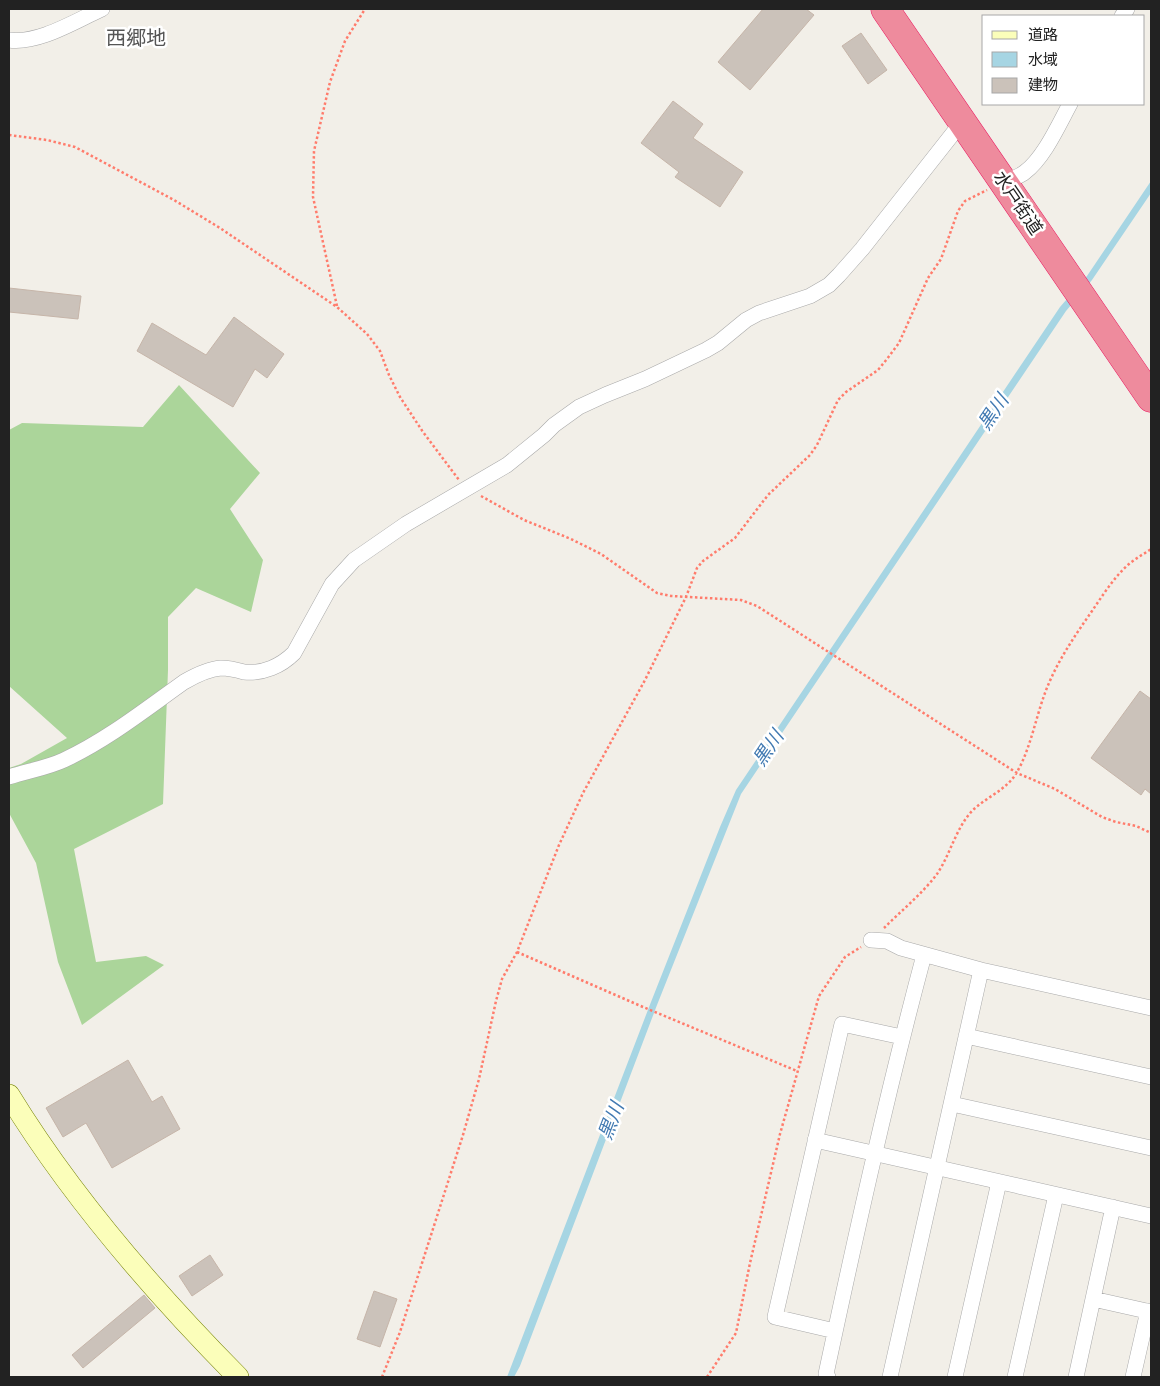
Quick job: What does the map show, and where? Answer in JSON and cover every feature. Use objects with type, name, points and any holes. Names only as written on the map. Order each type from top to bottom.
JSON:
[{"type":"highway","name":"水戸街道","points":[[885,9],[1151,398]]},
{"type":"street","points":[[9,40],[30,40],[102,9]]},
{"type":"street","points":[[1004,182],[1026,172],[1040,156],[1069,105]]},
{"type":"street","points":[[9,776],[63,760],[83,750],[196,675],[208,670],[222,668],[253,673],[272,668],[290,657],[332,584],[354,560],[406,524],[507,465],[554,425],[579,407],[706,350],[718,343],[746,320],[759,313],[810,296],[829,285],[840,276],[962,122]]},
{"type":"street","points":[[871,940],[887,941],[901,948],[981,970],[1151,1008]]},
{"type":"street","points":[[828,1377],[826,1374],[835,1331],[875,1154],[902,1037],[924,955]]},
{"type":"street","points":[[890,1377],[981,970]]},
{"type":"street","points":[[835,1331],[774,1317],[842,1024],[902,1037]]},
{"type":"street","points":[[966,1036],[1151,1077]]},
{"type":"street","points":[[9,1095],[59,1171],[105,1230],[136,1267],[238,1377]]},
{"type":"street","points":[[952,1104],[1151,1148]]},
{"type":"street","points":[[815,1140],[1151,1216]]},
{"type":"street","points":[[955,1377],[999,1182]]},
{"type":"street","points":[[1015,1377],[1056,1195]]},
{"type":"street","points":[[1076,1377],[1113,1207]]},
{"type":"street","points":[[1093,1299],[1150,1311],[1134,1377]]},
{"type":"path","points":[[337,307],[313,197],[314,151],[330,82],[345,41],[365,9]]},
{"type":"path","points":[[9,135],[47,140],[75,147],[174,200],[220,228],[337,307],[368,334],[380,351],[400,397],[423,432],[465,488],[524,520],[587,546],[621,567],[657,593],[671,596],[741,600],[757,606],[1016,773],[1054,789],[1102,817],[1136,826],[1151,833]]},
{"type":"path","points":[[382,1377],[400,1332],[480,1079],[502,979],[517,952],[559,846],[583,793],[645,680],[686,597],[697,568],[703,561],[735,538],[768,495],[810,455],[817,445],[838,400],[846,392],[878,370],[899,342],[928,278],[941,259],[958,211],[964,201],[1004,182]]},
{"type":"path","points":[[1016,773],[1022,762],[1045,691],[1068,647],[1119,574],[1151,549]]},
{"type":"path","points":[[517,952],[797,1071]]},
{"type":"green space","points":[[179,385],[260,473],[230,509],[263,560],[251,612],[196,588],[168,617],[163,804],[74,849],[96,962],[146,956],[164,965],[82,1025],[58,962],[36,863],[9,813],[9,768],[21,764],[67,738],[9,686],[9,430],[22,423],[143,427]]},
{"type":"water","name":"黒川","points":[[1151,181],[1151,193],[1092,280],[1066,311],[741,794],[657,1005],[520,1366],[514,1377],[507,1377],[651,1002],[736,790],[1060,307],[1087,276]]},
{"type":"building","points":[[763,9],[806,9],[814,15],[750,90],[718,62]]},
{"type":"building","points":[[861,33],[887,70],[868,84],[842,46]]},
{"type":"building","points":[[673,101],[703,124],[693,138],[743,172],[720,207],[675,177],[679,172],[641,143]]},
{"type":"building","points":[[9,288],[81,296],[78,319],[9,312]]},
{"type":"building","points":[[234,317],[284,354],[267,378],[255,369],[233,407],[137,351],[152,323],[206,355]]},
{"type":"building","points":[[1140,691],[1151,699],[1151,794],[1145,789],[1141,795],[1091,758]]},
{"type":"building","points":[[128,1060],[152,1102],[162,1096],[180,1129],[112,1168],[86,1123],[63,1137],[46,1108]]},
{"type":"building","points":[[210,1255],[223,1275],[192,1296],[179,1276]]},
{"type":"building","points":[[374,1291],[397,1299],[380,1347],[357,1339]]},
{"type":"building","points":[[144,1295],[155,1308],[83,1368],[72,1355]]},
{"type":"district","name":"西郷地","points":[[136,38]]}]
